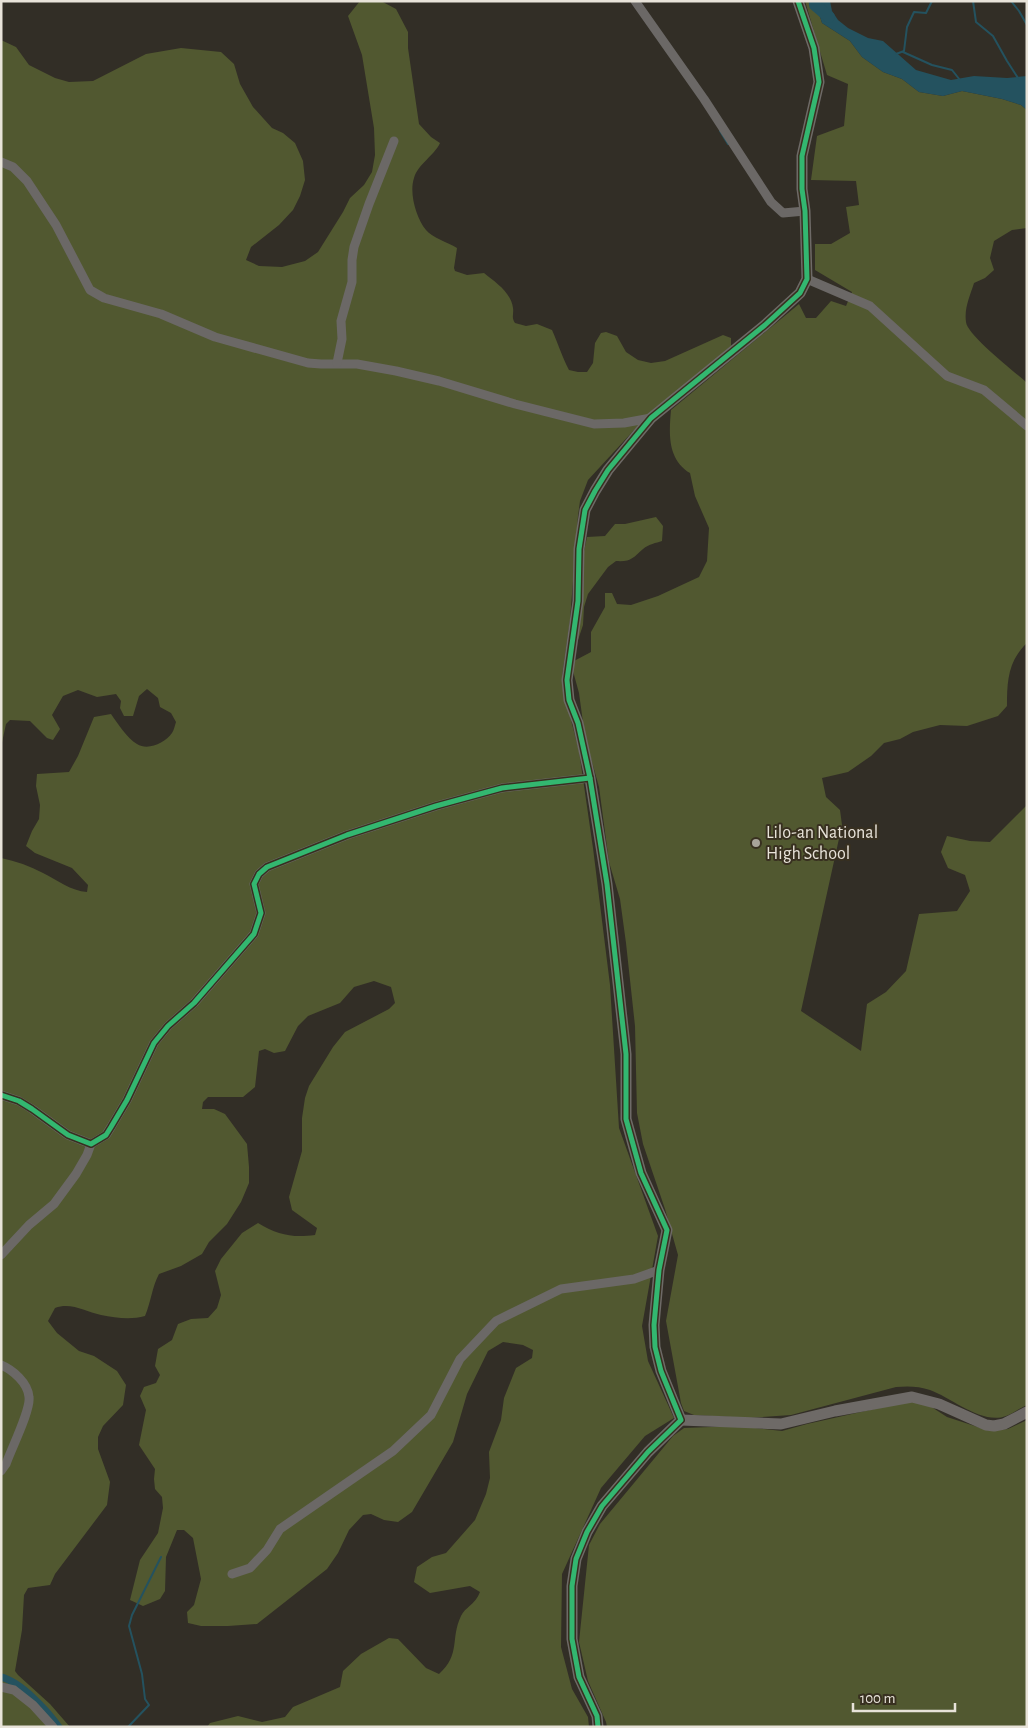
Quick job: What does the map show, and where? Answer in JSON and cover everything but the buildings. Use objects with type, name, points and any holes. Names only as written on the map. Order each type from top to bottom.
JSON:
[{"type":"street","points":[[635,1],[704,99],[771,202],[783,212],[805,212]]},
{"type":"street","points":[[682,1420],[661,1371],[655,1347],[654,1325],[659,1270],[667,1230],[641,1173],[626,1119],[625,1044],[607,884],[590,778],[578,723],[570,700],[567,680],[578,601],[579,549],[585,510],[608,470],[651,418],[765,325],[800,293],[807,279],[802,156],[819,82],[814,48],[798,1]]},
{"type":"street","points":[[336,363],[342,339],[341,321],[352,282],[354,247],[394,141]]},
{"type":"street","points":[[1,162],[13,167],[28,182],[56,225],[90,290],[104,298],[161,314],[224,340],[308,363],[358,364],[430,379],[515,404],[594,424],[624,423],[651,418]]},
{"type":"street","points":[[807,279],[870,306],[947,376],[984,390],[1027,426]]},
{"type":"street","points":[[1,1255],[29,1225],[54,1204],[76,1174],[91,1144],[106,1135],[127,1100],[154,1043],[168,1026],[194,1003],[254,934],[261,913],[254,884],[259,874],[266,867],[347,835],[436,806],[502,788],[590,778]]},
{"type":"street","points":[[1,1095],[19,1101],[68,1135],[91,1144]]},
{"type":"street","points":[[232,1574],[250,1568],[266,1550],[280,1528],[393,1451],[431,1415],[460,1360],[496,1322],[561,1289],[634,1279],[659,1270]]},
{"type":"street","points":[[1,1365],[12,1370],[25,1386],[30,1398],[6,1464],[1,1471]]},
{"type":"street","points":[[598,1727],[597,1716],[579,1677],[572,1639],[572,1586],[576,1559],[586,1532],[602,1506],[648,1452],[682,1420],[781,1424],[912,1396],[939,1404],[986,1425],[1004,1424],[1027,1412]]},
{"type":"street","points":[[1,1687],[14,1690],[33,1705],[53,1727]]},
{"type":"green space","points":[[360,1],[381,1],[396,9],[408,32],[408,48],[419,124],[431,137],[440,143],[416,173],[412,191],[414,205],[422,225],[428,233],[457,248],[455,271],[467,275],[484,273],[502,288],[509,297],[512,302],[515,323],[526,326],[537,324],[552,330],[569,370],[587,372],[593,363],[595,343],[601,333],[606,332],[617,336],[626,352],[638,360],[651,363],[665,361],[723,335],[731,338],[731,346],[635,429],[588,480],[580,501],[578,516],[570,620],[562,676],[563,689],[579,751],[593,848],[610,985],[619,1128],[658,1236],[642,1326],[648,1361],[674,1418],[645,1436],[601,1488],[562,1574],[561,1647],[572,1689],[588,1717],[589,1727],[207,1727],[210,1723],[238,1716],[262,1722],[285,1717],[293,1707],[340,1687],[343,1671],[361,1654],[389,1638],[398,1639],[426,1668],[439,1674],[446,1667],[453,1653],[456,1632],[461,1616],[480,1592],[470,1586],[430,1593],[414,1582],[417,1567],[432,1557],[446,1553],[475,1520],[486,1494],[490,1478],[489,1452],[501,1420],[504,1398],[516,1368],[532,1358],[533,1350],[523,1345],[503,1342],[488,1351],[467,1394],[453,1442],[412,1512],[398,1522],[384,1520],[371,1514],[363,1515],[349,1530],[338,1553],[327,1569],[257,1624],[201,1626],[188,1623],[187,1612],[194,1605],[201,1579],[193,1538],[184,1530],[177,1530],[166,1557],[165,1591],[160,1599],[143,1606],[130,1600],[140,1560],[158,1533],[163,1508],[162,1497],[155,1489],[155,1469],[139,1445],[146,1410],[140,1396],[144,1387],[156,1383],[160,1375],[155,1366],[158,1349],[172,1340],[178,1324],[191,1319],[208,1318],[217,1308],[221,1295],[215,1271],[221,1259],[242,1233],[258,1223],[285,1235],[315,1235],[317,1228],[292,1210],[289,1197],[302,1151],[302,1118],[309,1086],[333,1047],[345,1032],[389,1009],[395,1003],[391,987],[374,981],[354,987],[340,1003],[308,1016],[298,1026],[285,1051],[274,1053],[265,1049],[259,1051],[255,1087],[243,1097],[208,1097],[203,1102],[202,1109],[214,1109],[225,1114],[247,1144],[249,1183],[241,1202],[227,1224],[209,1242],[202,1254],[181,1266],[159,1274],[145,1316],[129,1318],[112,1317],[78,1308],[61,1306],[55,1308],[48,1321],[57,1333],[79,1351],[94,1356],[117,1371],[126,1385],[123,1405],[103,1426],[98,1437],[98,1449],[110,1482],[107,1505],[55,1574],[50,1585],[28,1588],[24,1595],[22,1630],[15,1671],[50,1704],[70,1727],[1,1727],[1,858],[28,866],[70,887],[87,892],[88,885],[72,868],[35,853],[26,846],[39,819],[40,805],[36,786],[37,774],[69,772],[78,756],[94,717],[111,714],[130,738],[137,744],[146,747],[156,745],[169,737],[176,722],[171,713],[160,707],[158,698],[147,689],[139,696],[133,716],[124,716],[120,708],[121,701],[116,694],[97,697],[78,690],[63,696],[52,715],[60,729],[53,740],[47,738],[30,721],[10,720],[6,724],[1,747],[1,40],[16,47],[29,65],[55,78],[69,82],[93,81],[146,54],[181,48],[221,52],[234,64],[240,84],[253,107],[272,128],[283,133],[295,143],[303,161],[305,180],[293,210],[279,225],[251,247],[246,260],[259,266],[282,267],[305,261],[318,252],[350,198],[364,185],[372,172],[375,155],[374,128],[362,55],[348,16]]},
{"type":"green space","points":[[805,1],[815,1],[822,23],[850,41],[862,57],[883,72],[902,79],[919,92],[943,96],[962,91],[1002,99],[1021,105],[1027,110],[1027,228],[1012,230],[994,241],[990,258],[994,270],[985,278],[974,283],[968,302],[966,322],[968,328],[992,353],[1027,383],[1027,643],[1012,664],[1007,688],[1007,706],[998,716],[967,726],[940,725],[913,732],[900,739],[884,743],[871,756],[848,772],[822,778],[826,797],[840,810],[842,825],[801,1011],[861,1051],[867,1004],[886,992],[906,971],[919,914],[957,911],[970,891],[965,875],[948,868],[941,852],[947,836],[970,841],[990,842],[1027,805],[1027,1405],[1006,1416],[997,1418],[977,1414],[930,1390],[909,1386],[896,1387],[791,1415],[748,1418],[694,1415],[684,1411],[666,1321],[678,1255],[643,1144],[637,1113],[635,1026],[620,899],[609,862],[599,787],[585,737],[579,693],[573,671],[574,661],[591,652],[591,632],[605,607],[605,593],[612,593],[617,604],[631,605],[658,596],[699,577],[707,561],[709,528],[695,496],[690,473],[682,467],[673,453],[670,436],[671,410],[799,304],[806,318],[816,318],[831,301],[846,306],[852,292],[815,270],[815,244],[831,244],[850,233],[846,207],[859,205],[856,181],[811,180],[817,136],[844,126],[848,84],[827,75]]},
{"type":"green space","points":[[656,517],[663,526],[662,541],[648,546],[631,559],[616,561],[608,567],[588,594],[584,607],[583,625],[578,640],[574,639],[583,556],[587,537],[605,536],[615,524],[625,524]]},
{"type":"green space","points":[[910,1401],[930,1406],[947,1417],[990,1431],[1008,1429],[1027,1420],[1027,1727],[607,1727],[588,1681],[579,1642],[589,1545],[600,1524],[673,1436],[684,1428],[737,1426],[782,1431]]},
{"type":"water","points":[[815,1],[830,1],[832,11],[838,20],[848,28],[868,38],[883,41],[916,70],[951,80],[974,76],[1007,78],[1027,76],[1027,110],[1021,105],[1002,99],[962,91],[943,96],[919,92],[902,79],[883,72],[862,57],[850,41],[822,23]]},
{"type":"waterway","points":[[815,1],[815,5],[829,17]]},
{"type":"waterway","points":[[896,54],[904,51],[907,27],[914,12],[926,13],[932,1]]},
{"type":"waterway","points":[[973,1],[976,22],[993,36],[1018,78]]},
{"type":"waterway","points":[[1011,1],[1027,25]]},
{"type":"waterway","points":[[903,52],[932,65],[952,70],[960,80]]},
{"type":"waterway","points":[[720,131],[728,144]]},
{"type":"waterway","points":[[128,1727],[149,1705],[145,1699],[142,1674],[129,1626],[132,1615],[161,1557]]},
{"type":"waterway","points":[[1,1677],[25,1691],[41,1705],[59,1727]]},
{"type":"cycle path","points":[[598,1727],[597,1716],[579,1677],[572,1639],[572,1586],[576,1559],[587,1532],[602,1506],[648,1452],[681,1420],[661,1371],[655,1347],[654,1325],[659,1270],[667,1230],[641,1173],[626,1119],[626,1054],[607,884],[590,778],[578,723],[569,700],[567,680],[578,601],[579,549],[585,510],[595,491],[608,470],[651,418],[765,325],[800,293],[807,279],[802,156],[819,82],[814,48],[798,1]]},
{"type":"cycle path","points":[[1,1095],[19,1101],[68,1135],[91,1144],[106,1135],[111,1127],[127,1100],[154,1043],[168,1026],[194,1003],[254,934],[261,913],[254,884],[259,874],[267,867],[347,835],[436,806],[502,788],[590,778]]},
{"type":"place","name":"Lilo-an National High School","points":[[756,843]]}]
